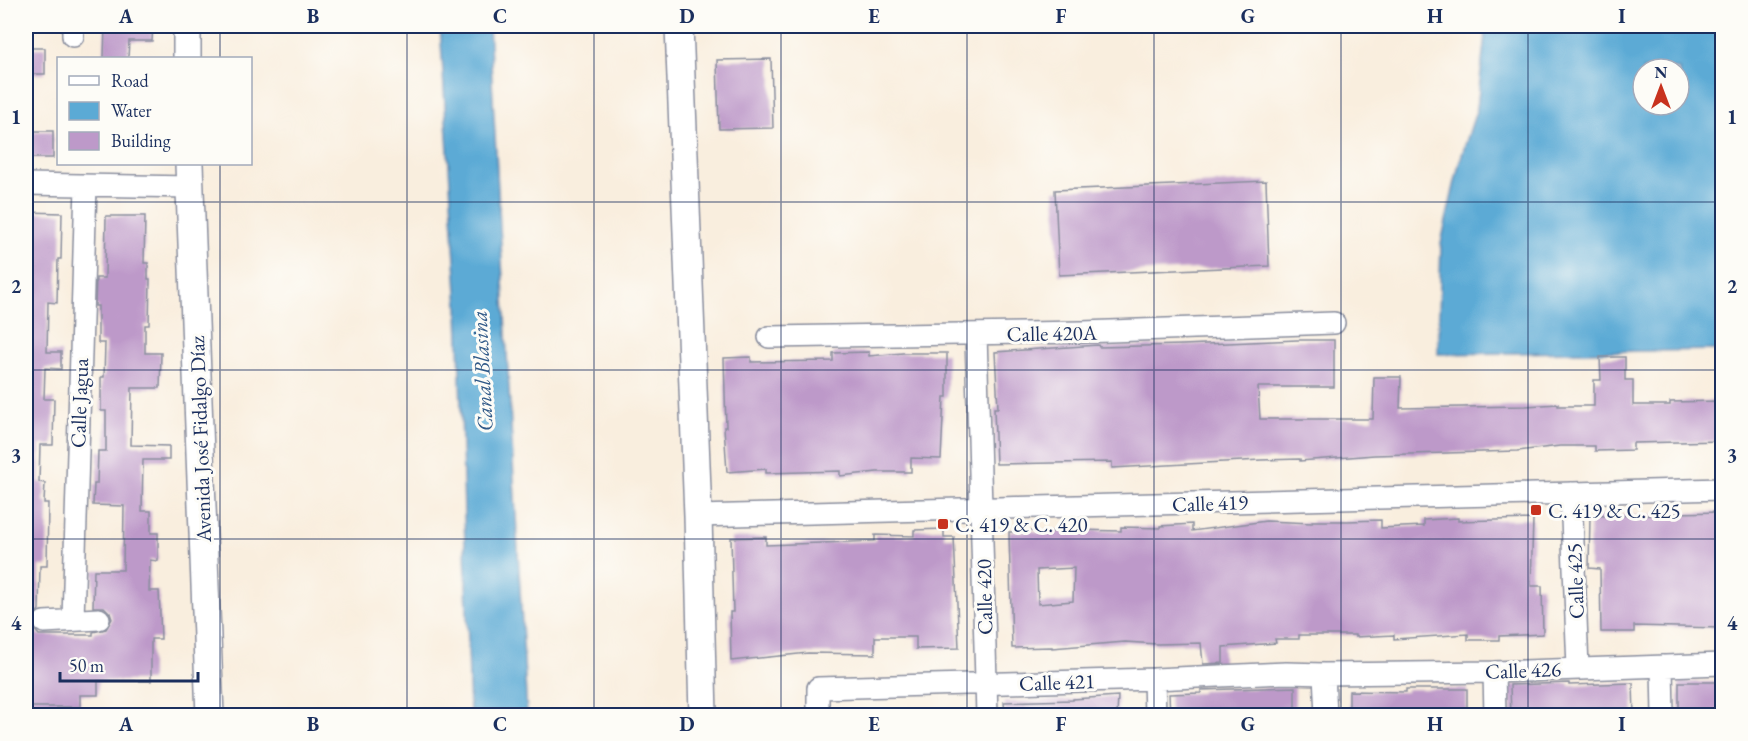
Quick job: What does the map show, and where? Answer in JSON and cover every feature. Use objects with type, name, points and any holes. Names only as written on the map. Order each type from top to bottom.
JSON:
[{"type":"street","points":[[187,26],[188,57]]},
{"type":"street","points":[[679,26],[698,516],[703,716]]},
{"type":"street","points":[[26,184],[86,186],[190,175]]},
{"type":"street","name":"Avenida José Fidalgo Díaz","points":[[190,175],[210,716]]},
{"type":"street","name":"Calle Jagua","points":[[72,619],[86,186]]},
{"type":"street","name":"Calle 420A","points":[[769,337],[1082,332],[1334,323]]},
{"type":"street","name":"Calle 420","points":[[976,334],[987,716]]},
{"type":"street","name":"Calle 419","points":[[698,516],[1722,489]]},
{"type":"street","name":"Calle 425","points":[[1571,493],[1578,668]]},
{"type":"street","points":[[44,622],[99,619]]},
{"type":"street","name":"Calle 426","points":[[1324,674],[1494,672],[1722,664]]},
{"type":"street","points":[[1662,666],[1664,716]]},
{"type":"street","points":[[1494,672],[1495,716]]},
{"type":"street","name":"Calle 421","points":[[818,716],[818,688],[1286,673],[1324,674]]},
{"type":"street","points":[[1324,674],[1326,716]]},
{"type":"street","points":[[1154,679],[1155,716]]},
{"type":"water","name":"Canal Blasina","points":[[440,26],[489,26],[527,715],[470,715],[458,308]]},
{"type":"water","points":[[1486,26],[1722,26],[1722,350],[1438,354],[1441,243],[1459,164],[1477,108]]},
{"type":"building","points":[[105,26],[153,26],[152,41],[129,41],[128,57],[104,57]]},
{"type":"building","points":[[26,48],[45,48],[45,74],[26,74]]},
{"type":"building","points":[[771,59],[773,128],[719,129],[717,60]]},
{"type":"building","points":[[26,131],[53,131],[53,158],[26,158]]},
{"type":"building","points":[[1266,181],[1269,266],[1059,275],[1055,190]]},
{"type":"building","points":[[26,212],[62,213],[57,303],[48,302],[47,352],[61,352],[61,369],[45,368],[44,399],[54,399],[53,445],[40,445],[39,482],[45,483],[44,503],[48,503],[47,566],[40,566],[39,610],[31,622],[39,635],[93,635],[93,632],[106,629],[112,619],[110,613],[104,607],[93,607],[94,570],[123,570],[124,506],[93,505],[94,484],[97,484],[98,451],[106,451],[106,411],[101,411],[101,377],[104,377],[105,343],[98,343],[98,306],[95,306],[96,278],[105,278],[106,216],[145,216],[144,263],[148,263],[148,279],[150,279],[149,325],[145,325],[145,353],[161,353],[160,388],[132,388],[131,445],[169,446],[169,460],[143,460],[142,511],[151,511],[151,533],[158,533],[158,561],[150,560],[149,591],[159,591],[161,639],[151,639],[151,681],[98,681],[98,695],[80,695],[80,707],[26,707]]},
{"type":"building","points":[[1334,340],[1334,387],[1258,387],[1260,419],[1373,419],[1374,377],[1401,377],[1400,408],[1558,404],[1558,406],[1594,406],[1594,380],[1601,380],[1600,357],[1625,357],[1625,380],[1633,380],[1633,405],[1722,401],[1722,441],[1633,443],[1633,450],[1595,451],[1595,446],[1560,446],[1517,451],[1374,455],[1300,461],[1300,459],[1261,460],[1112,468],[1112,462],[996,464],[994,408],[998,408],[995,352],[1098,345],[1099,347],[1183,345]]},
{"type":"building","points":[[869,352],[869,356],[947,353],[947,397],[944,397],[941,459],[911,458],[911,472],[877,472],[840,476],[840,471],[766,473],[766,469],[727,472],[724,427],[726,427],[724,358],[751,357],[751,362],[833,361],[833,353]]},
{"type":"building","points":[[1722,512],[1722,628],[1634,626],[1634,632],[1601,632],[1600,569],[1589,568],[1590,516]]},
{"type":"building","points":[[1533,519],[1531,586],[1542,586],[1543,634],[1499,636],[1499,640],[1468,640],[1468,634],[1394,639],[1394,635],[1355,637],[1355,635],[1299,635],[1299,639],[1275,639],[1276,643],[1223,647],[1223,663],[1203,664],[1201,643],[1125,642],[1052,648],[1012,648],[1009,532],[1121,531],[1121,527],[1160,528],[1160,526],[1192,524],[1192,531],[1266,521],[1312,523],[1312,521],[1381,520],[1381,528],[1424,526],[1424,520]],"holes":[[[1074,568],[1073,601],[1038,604],[1037,570]]]},
{"type":"building","points":[[944,529],[944,537],[954,537],[959,648],[916,649],[916,637],[875,637],[875,654],[808,653],[731,661],[730,612],[733,612],[731,538],[766,537],[766,545],[875,541],[875,535],[914,536],[914,530]]},
{"type":"building","points":[[1679,682],[1722,682],[1722,716],[1679,716]]},
{"type":"building","points":[[1569,683],[1569,685],[1633,683],[1634,716],[1511,716],[1510,685]]},
{"type":"building","points":[[1295,687],[1295,716],[1170,716],[1169,694],[1201,693],[1201,690]]},
{"type":"building","points":[[1406,689],[1467,689],[1467,716],[1349,716],[1349,691],[1406,692]]},
{"type":"building","points":[[1118,696],[1117,716],[1005,716],[1004,702]]},
{"type":"place","name":"C. 419 & C. 425","points":[[1536,510]]},
{"type":"place","name":"C. 419 & C. 420","points":[[943,524]]}]
